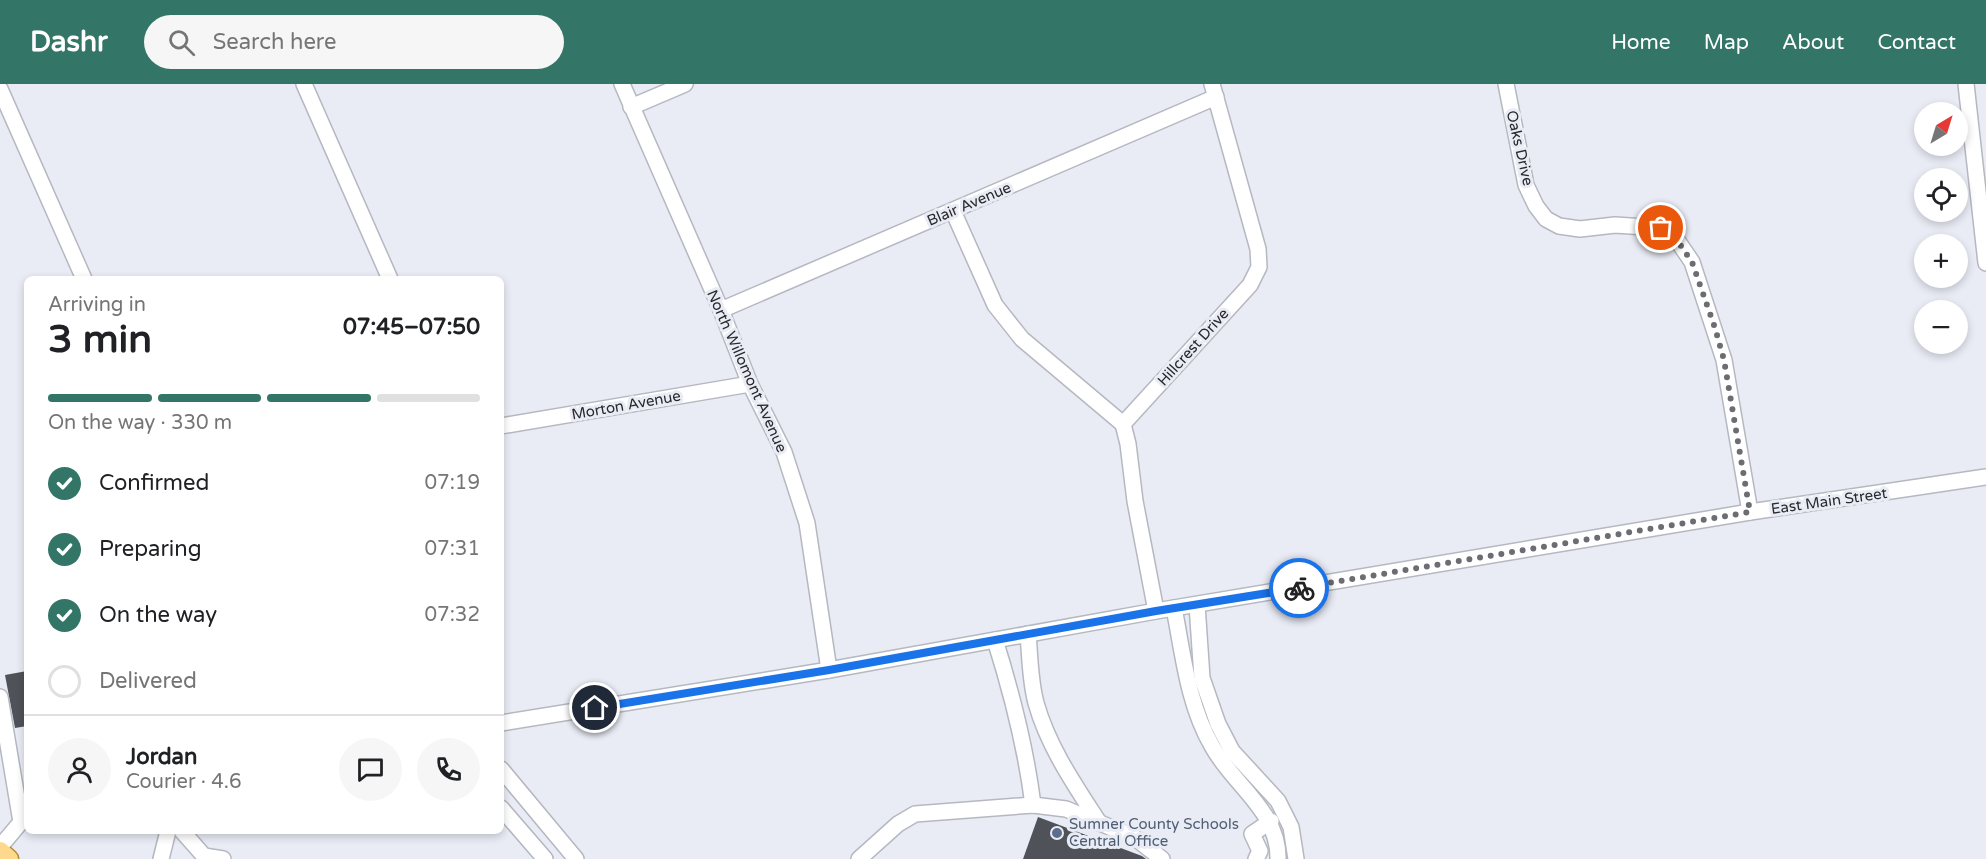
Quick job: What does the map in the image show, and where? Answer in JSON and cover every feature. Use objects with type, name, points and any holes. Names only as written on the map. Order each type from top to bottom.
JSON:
[{"type":"main road","points":[[0,849],[9,859]]},
{"type":"street","points":[[304,84],[389,276]]},
{"type":"street","name":"North Willomont Avenue","points":[[622,84],[721,310],[750,384],[784,452],[807,523],[829,670]]},
{"type":"street","points":[[632,107],[685,84]]},
{"type":"street","name":"Oaks Drive","points":[[1506,84],[1526,185],[1536,206],[1546,219],[1558,226],[1580,230],[1615,225],[1661,228],[1677,240],[1692,262],[1724,360],[1750,512]]},
{"type":"street","points":[[1966,84],[1986,263]]},
{"type":"street","points":[[0,88],[83,276]]},
{"type":"street","name":"Blair Avenue","points":[[721,310],[953,211],[1214,91]]},
{"type":"street","name":"Hillcrest Drive","points":[[1124,424],[1250,285],[1259,267],[1258,249],[1214,91]]},
{"type":"street","points":[[953,211],[995,305],[1022,339],[1124,424],[1135,501],[1156,611]]},
{"type":"street","name":"Morton Avenue","points":[[504,425],[750,384]]},
{"type":"street","name":"East Main Street","points":[[504,723],[829,670],[1156,611],[1750,512],[1986,477]]},
{"type":"street","points":[[1197,605],[1202,678],[1218,724],[1232,751],[1278,801],[1291,827],[1296,859]]},
{"type":"street","points":[[1174,608],[1192,697],[1202,725],[1212,747],[1271,821],[1278,859]]},
{"type":"street","points":[[1028,634],[1036,702],[1047,732],[1072,780],[1098,821]]},
{"type":"street","points":[[996,640],[1010,685],[1029,774],[1033,805]]},
{"type":"street","points":[[0,697],[24,820],[0,849]]},
{"type":"street","points":[[504,773],[576,859]]},
{"type":"street","points":[[859,859],[898,824],[915,814],[1033,805],[1066,808],[1098,821],[1134,837],[1162,859]]},
{"type":"street","points":[[504,811],[545,859]]},
{"type":"street","points":[[1256,859],[1260,850],[1252,834],[1271,821]]},
{"type":"street","points":[[161,859],[167,834]]},
{"type":"street","points":[[184,834],[203,858],[224,859]]},
{"type":"building","points":[[24,672],[24,726],[15,728],[5,675]]},
{"type":"building","name":"Sumner County Schools Central Office","points":[[1038,817],[1142,856],[1146,859],[1023,859]]},
{"type":"way so far","points":[[1299,588],[1750,512],[1724,360],[1715,328],[1692,262],[1677,240],[1661,228]]},
{"type":"place","name":"Sumner County Schools Central Office","points":[[1057,833]]},
{"type":"route","points":[[595,708],[829,670],[1156,611],[1299,588]]}]
